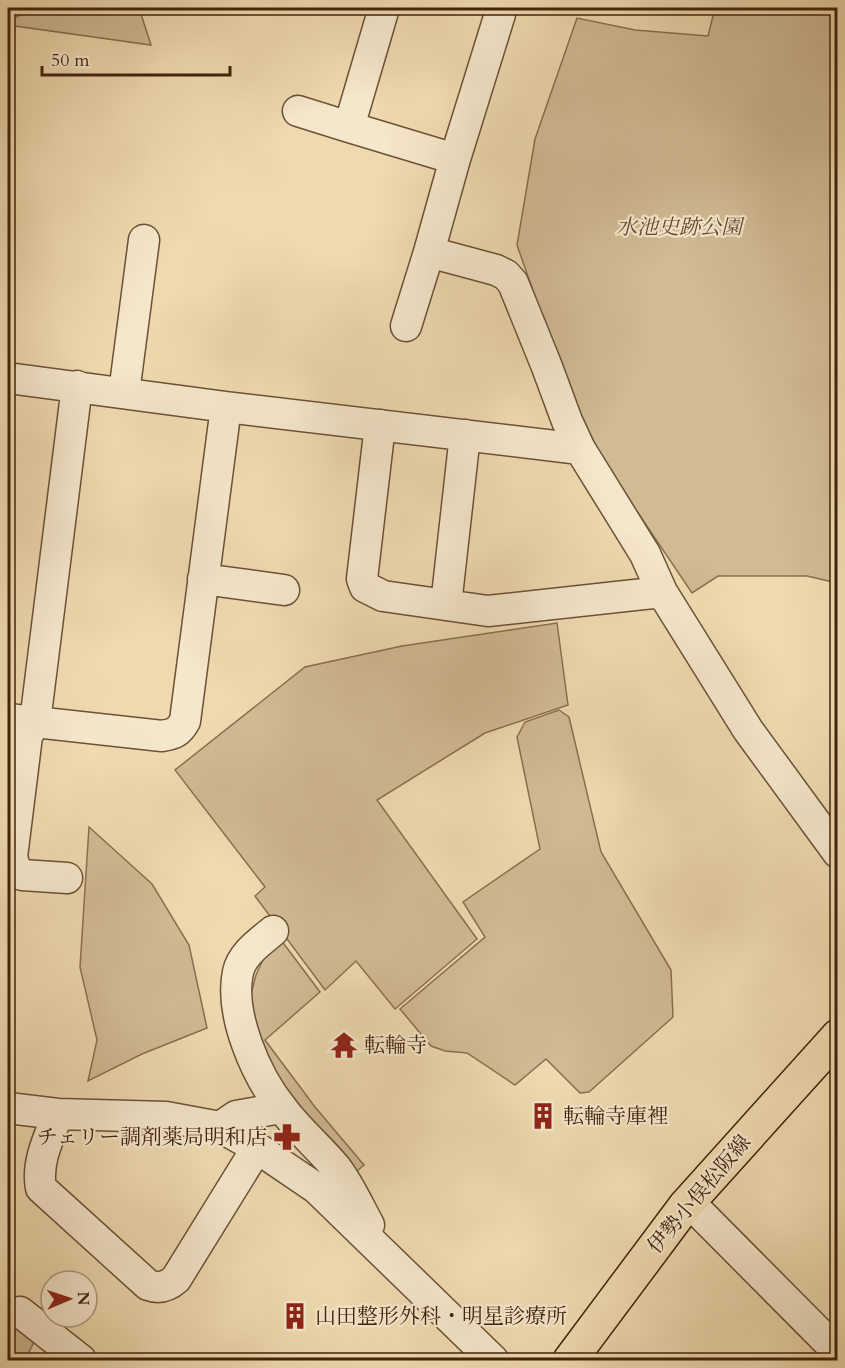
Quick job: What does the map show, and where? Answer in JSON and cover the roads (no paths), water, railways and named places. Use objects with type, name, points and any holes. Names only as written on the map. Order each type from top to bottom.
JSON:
[{"type":"main road","name":"伊勢小俣松阪線","points":[[570,1360],[648,1253],[689,1202],[837,1036]]},
{"type":"street","points":[[349,127],[384,8]]},
{"type":"street","points":[[406,327],[500,14]]},
{"type":"street","points":[[298,111],[455,159]]},
{"type":"street","points":[[124,393],[144,240]]},
{"type":"street","points":[[429,252],[496,270],[506,275],[513,283],[548,367],[567,422],[580,449],[645,554],[662,592],[748,730],[837,853]]},
{"type":"street","points":[[8,378],[226,407],[580,449]]},
{"type":"street","points":[[67,878],[22,875],[15,867],[12,857],[27,735],[21,720],[77,386]]},
{"type":"street","points":[[21,720],[162,736],[174,734],[181,729],[185,721],[226,407]]},
{"type":"street","points":[[380,425],[362,579],[365,587],[383,596],[488,611],[662,592]]},
{"type":"street","points":[[446,605],[465,435]]},
{"type":"street","points":[[203,579],[284,590]]},
{"type":"street","points":[[273,931],[249,952],[238,971],[236,1005],[243,1031],[256,1062],[281,1108],[338,1171],[369,1226],[369,1237]]},
{"type":"street","points":[[8,1108],[58,1114],[166,1117],[220,1127],[257,1148],[316,1188],[493,1360]]},
{"type":"street","points":[[220,1127],[236,1116],[281,1108]]},
{"type":"street","points":[[58,1114],[44,1152],[39,1179],[41,1188],[148,1285],[154,1287],[169,1286],[176,1280],[257,1148]]},
{"type":"street","points":[[689,1202],[837,1352]]},
{"type":"street","points":[[20,1312],[81,1360]]},
{"type":"place","name":"転輪寺","points":[[344,1045]]},
{"type":"place","name":"転輪寺庫裡","points":[[543,1116]]},
{"type":"place","name":"チェリー調剤薬局明和店","points":[[287,1137]]},
{"type":"place","name":"山田整形外科・明星診療所","points":[[295,1316]]},
{"type":"park label","name":"水池史跡公園","points":[[679,227]]}]
